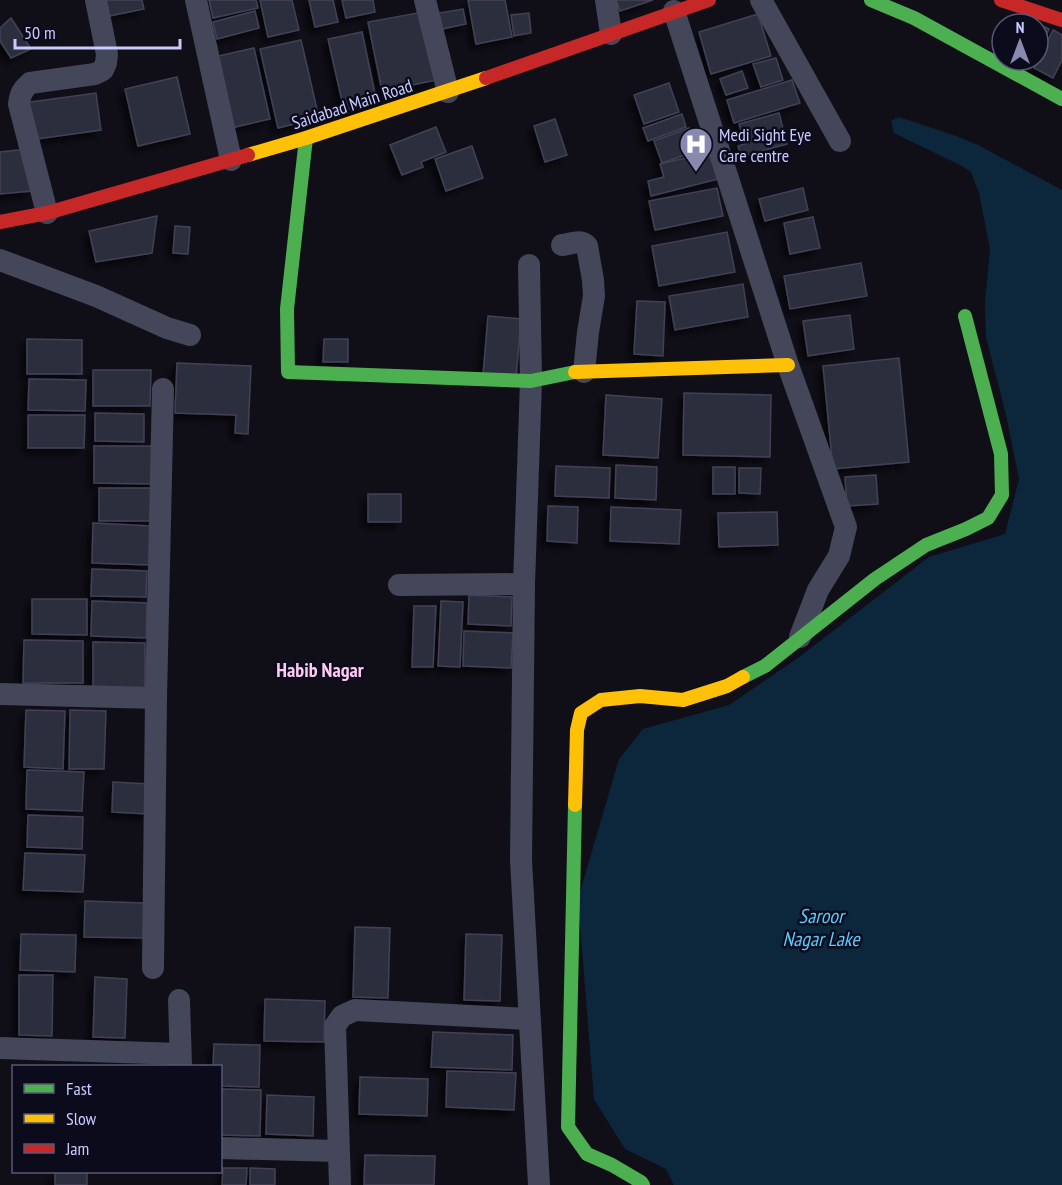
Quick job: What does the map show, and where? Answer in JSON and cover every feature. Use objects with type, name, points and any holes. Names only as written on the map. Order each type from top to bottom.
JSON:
[{"type":"street","points":[[48,213],[19,104],[20,97],[30,83],[95,74],[103,70],[107,54],[96,0]]},
{"type":"street","points":[[196,0],[231,160]]},
{"type":"street","points":[[425,0],[448,92]]},
{"type":"street","points":[[606,0],[611,34]]},
{"type":"street","name":"Saidabad Main Road","points":[[0,222],[48,213],[306,138],[448,92],[709,0]]},
{"type":"street","points":[[761,0],[840,141]]},
{"type":"street","points":[[872,0],[914,18],[1062,99]]},
{"type":"street","points":[[1001,0],[1062,20]]},
{"type":"street","points":[[674,11],[789,365],[846,527],[839,556],[818,590],[799,639]]},
{"type":"street","points":[[306,138],[287,309],[288,372],[531,381],[573,372],[789,365]]},
{"type":"street","points":[[562,245],[581,242],[587,246],[593,280],[594,296],[584,372]]},
{"type":"street","points":[[0,260],[96,296],[167,328],[190,335]]},
{"type":"street","points":[[529,265],[531,381],[524,584],[521,860],[539,1185]]},
{"type":"street","points":[[643,1185],[612,1165],[587,1154],[568,1127],[577,730],[581,713],[601,700],[640,696],[683,699],[727,686],[765,666],[875,579],[926,545],[988,518],[1002,495],[1001,454],[965,316]]},
{"type":"street","points":[[153,968],[162,389]]},
{"type":"street","points":[[399,585],[524,584]]},
{"type":"street","points":[[0,694],[156,698]]},
{"type":"street","points":[[0,1048],[181,1060],[179,1000]]},
{"type":"street","points":[[340,1185],[335,1026],[342,1017],[355,1010],[529,1019]]},
{"type":"street","points":[[222,1148],[338,1151]]},
{"type":"water","name":"Saroor Nagar Lake","points":[[899,117],[978,145],[1062,190],[1062,1185],[674,1185],[666,1169],[625,1149],[594,1099],[578,899],[619,759],[643,729],[729,705],[798,658],[929,557],[1005,534],[1019,479],[1006,415],[986,337],[985,303],[990,249],[979,193],[971,172],[894,133],[891,121]]},
{"type":"building","points":[[106,0],[142,0],[144,9],[109,16]]},
{"type":"building","points":[[209,0],[256,0],[258,8],[213,18]]},
{"type":"building","points":[[260,0],[292,0],[299,30],[268,37]]},
{"type":"building","points":[[309,0],[333,0],[338,22],[315,27]]},
{"type":"building","points":[[342,0],[373,0],[375,12],[346,18]]},
{"type":"building","points":[[468,0],[505,0],[512,37],[476,44]]},
{"type":"building","points":[[616,0],[653,0],[620,11]]},
{"type":"building","points":[[463,9],[466,24],[442,29],[439,13]]},
{"type":"building","points":[[255,11],[259,28],[217,39],[213,22]]},
{"type":"building","points":[[423,12],[437,80],[382,91],[368,22]]},
{"type":"building","points":[[529,13],[531,33],[514,36],[511,15]]},
{"type":"building","points":[[758,14],[771,56],[711,74],[699,32]]},
{"type":"building","points":[[11,18],[31,49],[11,58],[0,41],[0,28]]},
{"type":"building","points":[[1053,30],[1062,35],[1062,60],[1053,78],[1042,72],[1050,72],[1050,36]]},
{"type":"building","points":[[362,32],[377,103],[344,110],[328,39]]},
{"type":"building","points":[[301,40],[319,118],[278,128],[260,49]]},
{"type":"building","points":[[254,48],[270,119],[231,128],[214,57]]},
{"type":"building","points":[[776,58],[783,80],[761,87],[753,64]]},
{"type":"building","points":[[742,71],[748,88],[726,95],[720,79]]},
{"type":"building","points":[[177,77],[190,134],[138,146],[125,89]]},
{"type":"building","points":[[792,80],[800,103],[734,123],[727,100]]},
{"type":"building","points":[[669,83],[679,112],[644,124],[634,95]]},
{"type":"building","points":[[96,93],[101,130],[30,140],[24,103]]},
{"type":"building","points":[[779,113],[787,144],[741,157],[738,146],[745,144],[739,124]]},
{"type":"building","points":[[682,114],[686,127],[648,141],[643,128]]},
{"type":"building","points":[[555,119],[567,155],[545,162],[534,126]]},
{"type":"building","points":[[436,127],[446,152],[421,162],[423,167],[402,175],[390,145]]},
{"type":"building","points":[[689,128],[697,151],[662,163],[654,141]]},
{"type":"building","points":[[472,146],[483,178],[446,191],[435,159]]},
{"type":"building","points":[[28,149],[32,191],[0,194],[0,152]]},
{"type":"building","points":[[711,152],[718,179],[651,196],[648,181],[664,177],[660,164]]},
{"type":"building","points":[[717,188],[723,216],[655,230],[649,201]]},
{"type":"building","points":[[803,188],[808,210],[765,221],[759,199]]},
{"type":"building","points":[[157,216],[152,253],[96,262],[89,231]]},
{"type":"building","points":[[813,217],[820,248],[790,254],[784,223]]},
{"type":"building","points":[[175,226],[190,227],[188,254],[173,253]]},
{"type":"building","points":[[727,232],[735,272],[659,286],[652,246]]},
{"type":"building","points":[[861,263],[867,296],[790,309],[784,276]]},
{"type":"building","points":[[743,284],[748,317],[675,330],[669,296]]},
{"type":"building","points":[[637,301],[665,302],[663,356],[634,354]]},
{"type":"building","points":[[850,315],[854,349],[808,356],[803,321]]},
{"type":"building","points":[[488,316],[521,319],[516,378],[483,375]]},
{"type":"building","points":[[27,339],[82,340],[82,374],[27,374]]},
{"type":"building","points":[[324,339],[348,339],[348,362],[323,362]]},
{"type":"building","points":[[899,358],[909,462],[833,469],[823,366]]},
{"type":"building","points":[[177,363],[251,366],[248,434],[235,433],[236,415],[175,413]]},
{"type":"building","points":[[93,370],[151,370],[150,406],[93,406]]},
{"type":"building","points":[[29,379],[86,380],[85,411],[28,410]]},
{"type":"building","points":[[684,393],[771,395],[770,457],[683,455]]},
{"type":"building","points":[[606,395],[662,399],[658,458],[603,455]]},
{"type":"building","points":[[95,413],[144,414],[144,442],[95,441]]},
{"type":"building","points":[[28,415],[85,415],[84,448],[28,448]]},
{"type":"building","points":[[94,446],[155,446],[155,484],[94,483]]},
{"type":"building","points":[[616,465],[657,467],[656,500],[615,498]]},
{"type":"building","points":[[556,466],[610,468],[609,498],[555,496]]},
{"type":"building","points":[[713,467],[735,467],[735,494],[713,494]]},
{"type":"building","points":[[739,468],[761,468],[760,494],[739,493]]},
{"type":"building","points":[[876,475],[878,504],[847,506],[845,477]]},
{"type":"building","points":[[99,488],[151,488],[151,521],[99,521]]},
{"type":"building","points":[[368,494],[401,494],[401,522],[368,522]]},
{"type":"building","points":[[548,506],[578,507],[577,543],[547,541]]},
{"type":"building","points":[[611,507],[681,510],[679,544],[610,541]]},
{"type":"building","points":[[777,512],[778,545],[719,547],[718,513]]},
{"type":"building","points":[[93,523],[151,526],[150,565],[92,563]]},
{"type":"building","points":[[92,569],[147,571],[146,597],[91,596]]},
{"type":"building","points":[[469,595],[512,597],[511,626],[468,624]]},
{"type":"building","points":[[32,599],[87,599],[87,635],[32,634]]},
{"type":"building","points":[[92,601],[147,603],[146,638],[91,636]]},
{"type":"building","points":[[441,601],[463,602],[460,667],[438,666]]},
{"type":"building","points":[[414,606],[436,606],[433,667],[412,667]]},
{"type":"building","points":[[464,631],[513,633],[511,668],[463,666]]},
{"type":"building","points":[[24,640],[83,641],[83,683],[23,683]]},
{"type":"building","points":[[93,642],[145,643],[145,688],[93,688]]},
{"type":"building","points":[[26,710],[65,711],[63,769],[24,767]]},
{"type":"building","points":[[70,710],[106,711],[104,769],[69,769]]},
{"type":"building","points":[[27,770],[84,772],[82,811],[26,809]]},
{"type":"building","points":[[113,782],[150,784],[149,814],[112,812]]},
{"type":"building","points":[[28,815],[83,817],[82,849],[27,847]]},
{"type":"building","points":[[25,853],[85,855],[83,892],[23,890]]},
{"type":"building","points":[[85,901],[144,903],[143,938],[84,937]]},
{"type":"building","points":[[355,927],[390,928],[388,998],[353,997]]},
{"type":"building","points":[[21,934],[76,935],[75,972],[20,970]]},
{"type":"building","points":[[466,934],[502,935],[500,1001],[464,1000]]},
{"type":"building","points":[[19,975],[53,975],[52,1036],[19,1035]]},
{"type":"building","points":[[95,977],[127,979],[125,1038],[93,1037]]},
{"type":"building","points":[[265,999],[325,1001],[324,1042],[264,1041]]},
{"type":"building","points":[[433,1032],[513,1035],[512,1070],[431,1067]]},
{"type":"building","points":[[214,1044],[260,1045],[259,1087],[222,1086],[222,1065],[213,1065]]},
{"type":"building","points":[[447,1071],[516,1073],[514,1110],[446,1107]]},
{"type":"building","points":[[360,1077],[428,1079],[427,1116],[359,1114]]},
{"type":"building","points":[[222,1089],[261,1090],[260,1136],[222,1135]]},
{"type":"building","points":[[267,1095],[314,1097],[313,1136],[266,1134]]},
{"type":"building","points":[[365,1155],[435,1156],[434,1185],[364,1185]]},
{"type":"building","points":[[223,1168],[247,1168],[246,1185],[222,1185]]},
{"type":"building","points":[[250,1168],[275,1169],[275,1185],[250,1185]]},
{"type":"building","points":[[55,1173],[87,1173],[87,1185],[55,1185]]},
{"type":"traffic: fast","points":[[871,0],[914,18],[1062,99]]},
{"type":"traffic: fast","points":[[306,138],[287,309],[288,372],[531,381],[575,372]]},
{"type":"traffic: fast","points":[[743,677],[765,666],[875,579],[926,545],[988,518],[1002,495],[1001,454],[965,316]]},
{"type":"traffic: fast","points":[[575,805],[568,1127],[587,1154],[612,1165],[643,1185]]},
{"type":"traffic: slow","points":[[248,155],[486,78]]},
{"type":"traffic: slow","points":[[575,372],[788,365]]},
{"type":"traffic: slow","points":[[575,805],[577,730],[581,713],[601,700],[640,696],[683,700],[727,686],[743,677]]},
{"type":"traffic: jam","points":[[486,78],[709,0]]},
{"type":"traffic: jam","points":[[1001,0],[1062,20]]},
{"type":"traffic: jam","points":[[0,222],[47,213],[248,155]]},
{"type":"place","name":"Medi Sight Eye Care centre","points":[[696,173]]},
{"type":"district","name":"Habib Nagar","points":[[320,670]]}]
